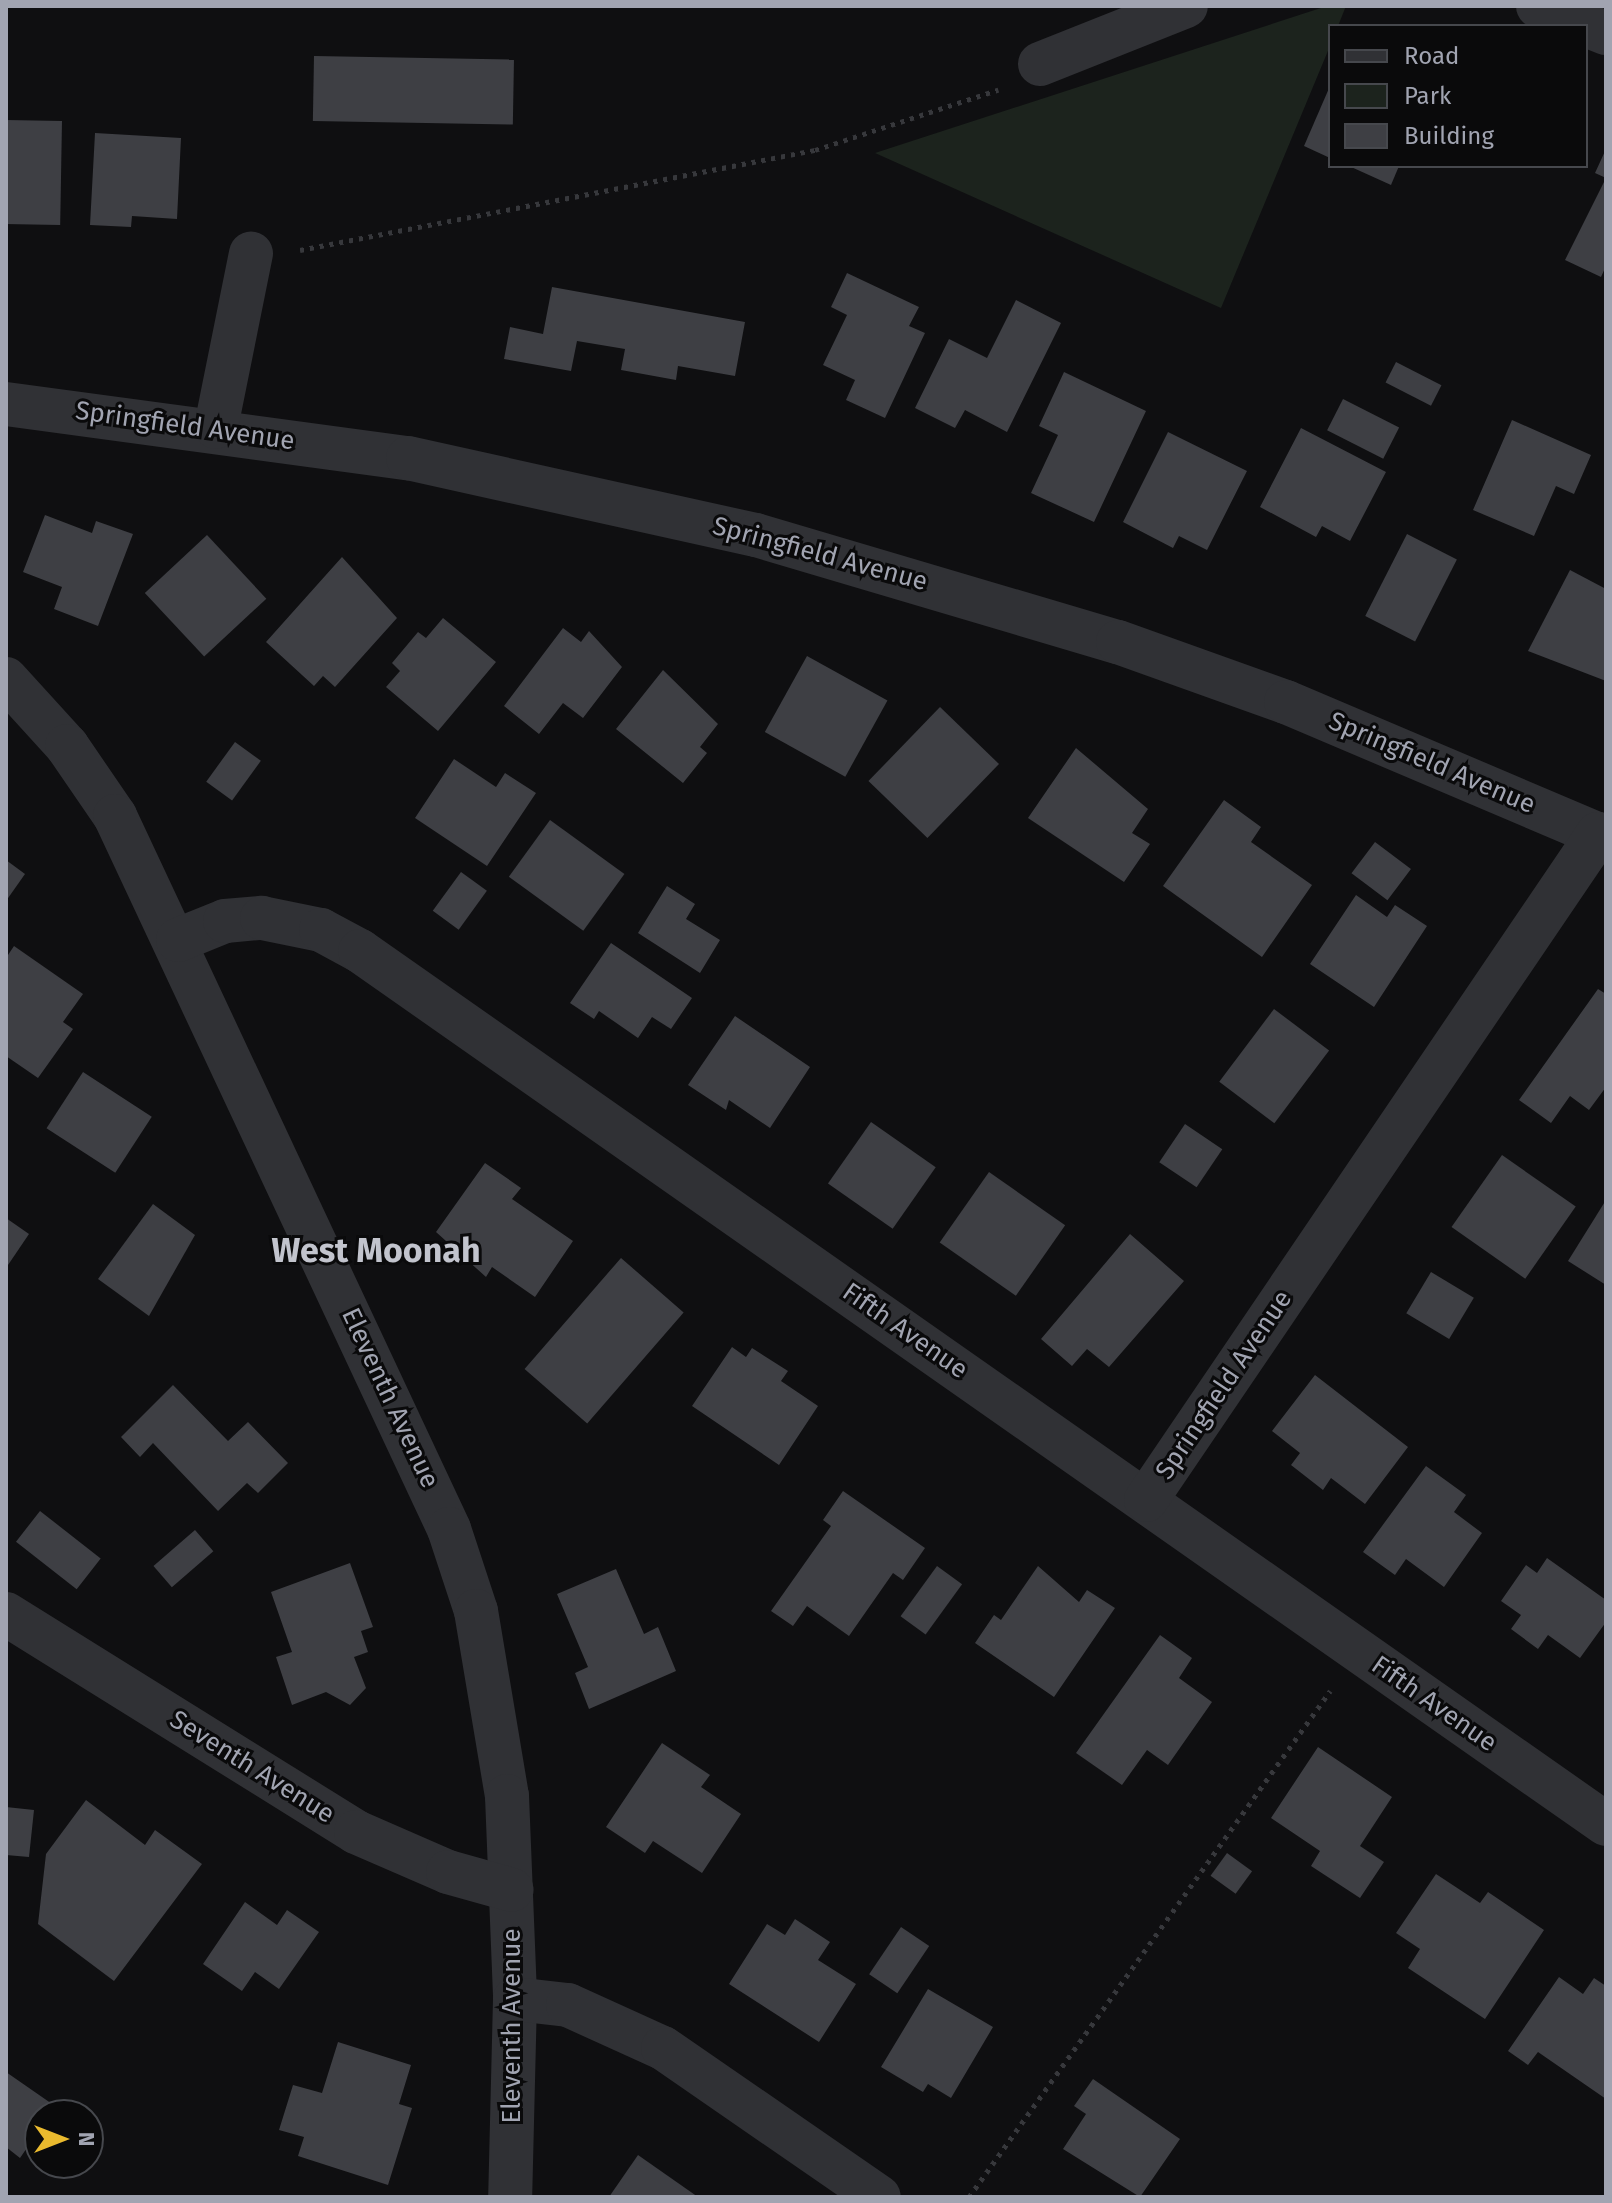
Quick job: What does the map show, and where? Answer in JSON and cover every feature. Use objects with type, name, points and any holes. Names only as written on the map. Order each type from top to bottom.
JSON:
[{"type":"street","points":[[1040,64],[1186,6]]},
{"type":"street","points":[[1538,6],[1583,24]]},
{"type":"street","points":[[216,427],[251,254]]},
{"type":"street","name":"Springfield Avenue","points":[[6,404],[216,427],[581,493],[934,584],[1286,702],[1602,836],[1146,1500]]},
{"type":"street","name":"Eleventh Avenue","points":[[6,679],[67,746],[115,816],[178,940],[449,1529],[496,1704],[512,1890],[515,1999],[510,2197]]},
{"type":"street","name":"Fifth Avenue","points":[[178,940],[225,921],[262,918],[321,930],[360,951],[1606,1824]]},
{"type":"street","name":"Seventh Avenue","points":[[6,1614],[356,1832],[448,1872],[512,1890]]},
{"type":"street","points":[[515,1999],[568,2005],[663,2048],[879,2197]]},
{"type":"path","points":[[251,254],[348,246],[462,215],[815,150],[998,90],[1040,64]]},
{"type":"path","points":[[969,2197],[1358,1652]]},
{"type":"green space","points":[[1327,6],[1346,6],[1339,24],[1328,24],[1328,51],[1221,308],[875,153]]},
{"type":"building","points":[[314,56],[514,59],[513,124],[313,121]]},
{"type":"building","points":[[1328,91],[1328,157],[1304,146]]},
{"type":"building","points":[[6,120],[62,121],[60,225],[6,224]]},
{"type":"building","points":[[95,133],[181,138],[177,219],[132,216],[131,227],[90,225]]},
{"type":"building","points":[[1606,149],[1606,178],[1595,173]]},
{"type":"building","points":[[1353,168],[1398,168],[1391,185]]},
{"type":"building","points":[[1606,178],[1606,266],[1601,277],[1565,260]]},
{"type":"building","points":[[847,273],[919,307],[909,326],[925,333],[885,418],[846,400],[855,380],[823,365],[847,315],[831,307]]},
{"type":"building","points":[[552,287],[745,322],[735,376],[678,366],[676,380],[621,370],[625,349],[577,341],[571,371],[504,359],[510,327],[543,334]]},
{"type":"building","points":[[1016,300],[1061,323],[1007,432],[965,410],[955,428],[915,408],[949,339],[987,358]]},
{"type":"building","points":[[1396,362],[1441,385],[1431,406],[1386,382]]},
{"type":"building","points":[[1064,372],[1146,411],[1094,522],[1031,493],[1058,435],[1039,426]]},
{"type":"building","points":[[1343,399],[1399,428],[1383,459],[1327,430]]},
{"type":"building","points":[[1512,420],[1591,455],[1574,494],[1556,486],[1534,536],[1473,510]]},
{"type":"building","points":[[1301,428],[1386,472],[1350,541],[1322,526],[1316,537],[1260,507]]},
{"type":"building","points":[[1168,432],[1247,471],[1207,550],[1179,536],[1173,548],[1123,522]]},
{"type":"building","points":[[45,515],[92,533],[96,521],[133,534],[98,626],[54,609],[62,587],[23,572]]},
{"type":"building","points":[[1407,534],[1457,559],[1415,641],[1365,616]]},
{"type":"building","points":[[207,535],[266,599],[204,657],[145,593]]},
{"type":"building","points":[[342,557],[397,618],[335,687],[323,676],[314,686],[266,642]]},
{"type":"building","points":[[1570,570],[1606,589],[1606,681],[1528,651]]},
{"type":"building","points":[[443,618],[496,662],[438,731],[386,687],[400,671],[392,663],[418,632],[426,638]]},
{"type":"building","points":[[563,628],[581,642],[589,631],[622,667],[583,718],[563,703],[539,734],[504,706]]},
{"type":"building","points":[[807,656],[887,701],[845,777],[765,732]]},
{"type":"building","points":[[663,670],[718,724],[700,747],[707,753],[683,783],[616,729]]},
{"type":"building","points":[[940,707],[999,764],[927,838],[868,781]]},
{"type":"building","points":[[235,742],[261,761],[232,800],[206,782]]},
{"type":"building","points":[[1076,748],[1148,809],[1132,833],[1150,844],[1124,882],[1028,818]]},
{"type":"building","points":[[454,759],[496,787],[505,773],[536,793],[487,866],[415,818]]},
{"type":"building","points":[[1224,800],[1261,827],[1251,842],[1312,885],[1262,957],[1163,886]]},
{"type":"building","points":[[550,820],[624,874],[583,931],[509,877]]},
{"type":"building","points":[[1375,842],[1411,869],[1387,900],[1352,873]]},
{"type":"building","points":[[6,860],[25,874],[6,901]]},
{"type":"building","points":[[461,872],[487,891],[459,930],[433,911]]},
{"type":"building","points":[[667,886],[695,904],[686,919],[720,940],[700,973],[638,933]]},
{"type":"building","points":[[1356,895],[1387,917],[1395,905],[1427,926],[1374,1007],[1310,964]]},
{"type":"building","points":[[611,943],[692,998],[671,1029],[652,1017],[638,1038],[599,1011],[594,1019],[570,1003]]},
{"type":"building","points":[[14,946],[83,994],[63,1022],[73,1029],[38,1078],[6,1056],[6,958]]},
{"type":"building","points":[[1598,989],[1606,994],[1606,1087],[1589,1110],[1570,1096],[1551,1123],[1519,1100]]},
{"type":"building","points":[[1274,1009],[1329,1051],[1274,1123],[1219,1082]]},
{"type":"building","points":[[735,1016],[810,1067],[770,1128],[729,1100],[726,1110],[688,1085]]},
{"type":"building","points":[[83,1072],[152,1117],[115,1173],[47,1128]]},
{"type":"building","points":[[871,1122],[936,1167],[893,1229],[828,1183]]},
{"type":"building","points":[[1185,1124],[1222,1149],[1197,1187],[1159,1162]]},
{"type":"building","points":[[1502,1155],[1576,1207],[1525,1279],[1452,1227]]},
{"type":"building","points":[[485,1163],[521,1188],[512,1199],[573,1241],[535,1297],[492,1267],[486,1277],[436,1232]]},
{"type":"building","points":[[989,1172],[1065,1225],[1016,1296],[940,1242]]},
{"type":"building","points":[[1606,1200],[1606,1285],[1568,1261]]},
{"type":"building","points":[[153,1204],[195,1235],[149,1316],[98,1279]]},
{"type":"building","points":[[6,1218],[29,1234],[6,1268]]},
{"type":"building","points":[[1130,1234],[1184,1281],[1109,1367],[1087,1349],[1072,1366],[1041,1339]]},
{"type":"building","points":[[621,1258],[684,1312],[587,1423],[525,1369]]},
{"type":"building","points":[[1431,1272],[1474,1298],[1449,1339],[1406,1313]]},
{"type":"building","points":[[732,1347],[746,1357],[752,1348],[788,1371],[781,1381],[818,1406],[779,1465],[692,1406]]},
{"type":"building","points":[[1315,1375],[1408,1447],[1365,1504],[1331,1478],[1323,1490],[1291,1465],[1300,1453],[1272,1431]]},
{"type":"building","points":[[173,1385],[228,1441],[248,1422],[288,1463],[258,1493],[247,1483],[218,1511],[153,1443],[140,1457],[121,1437]]},
{"type":"building","points":[[1426,1466],[1466,1495],[1454,1512],[1482,1533],[1444,1587],[1406,1559],[1395,1575],[1363,1552]]},
{"type":"building","points":[[843,1491],[925,1548],[903,1580],[893,1573],[849,1636],[807,1606],[793,1626],[771,1611],[831,1526],[823,1520]]},
{"type":"building","points":[[40,1511],[101,1558],[77,1589],[16,1542]]},
{"type":"building","points":[[195,1530],[213,1551],[172,1587],[153,1566]]},
{"type":"building","points":[[1547,1558],[1606,1600],[1606,1622],[1580,1658],[1548,1635],[1538,1649],[1511,1629],[1521,1615],[1501,1601],[1526,1565],[1537,1573]]},
{"type":"building","points":[[350,1563],[373,1627],[361,1631],[368,1652],[354,1657],[366,1688],[350,1705],[326,1692],[292,1705],[276,1657],[292,1652],[271,1592]]},
{"type":"building","points":[[937,1566],[962,1584],[926,1634],[901,1616]]},
{"type":"building","points":[[1038,1566],[1079,1602],[1087,1590],[1115,1608],[1054,1697],[975,1643],[994,1615],[1001,1620]]},
{"type":"building","points":[[616,1569],[644,1634],[658,1627],[676,1671],[589,1709],[575,1673],[588,1667],[557,1594]]},
{"type":"building","points":[[1160,1635],[1192,1658],[1179,1678],[1212,1702],[1168,1765],[1147,1750],[1122,1785],[1076,1753]]},
{"type":"building","points":[[662,1743],[710,1775],[701,1787],[741,1814],[702,1873],[653,1841],[645,1853],[606,1827]]},
{"type":"building","points":[[1318,1747],[1392,1797],[1360,1846],[1384,1862],[1360,1898],[1311,1866],[1320,1851],[1271,1818]]},
{"type":"building","points":[[86,1800],[145,1845],[155,1830],[202,1864],[114,1981],[38,1924],[46,1854]]},
{"type":"building","points":[[6,1807],[34,1810],[29,1857],[6,1855]]},
{"type":"building","points":[[1227,1853],[1252,1871],[1236,1894],[1211,1876]]},
{"type":"building","points":[[1436,1874],[1480,1903],[1488,1892],[1544,1930],[1485,2019],[1408,1968],[1420,1949],[1396,1933]]},
{"type":"building","points":[[245,1902],[277,1925],[287,1910],[319,1932],[279,1989],[255,1972],[242,1991],[203,1964]]},
{"type":"building","points":[[795,1919],[830,1942],[818,1960],[856,1984],[819,2042],[729,1984],[767,1924],[785,1935]]},
{"type":"building","points":[[901,1927],[929,1946],[897,1993],[869,1974]]},
{"type":"building","points":[[1559,1977],[1583,1994],[1594,1978],[1606,1986],[1606,2099],[1538,2052],[1528,2065],[1508,2051]]},
{"type":"building","points":[[928,1989],[993,2027],[951,2098],[928,2084],[923,2092],[881,2067]]},
{"type":"building","points":[[338,2042],[411,2065],[399,2104],[412,2108],[388,2185],[298,2156],[304,2137],[279,2130],[293,2085],[322,2093]]},
{"type":"building","points":[[6,2072],[45,2099],[24,2099],[24,2152],[20,2158],[6,2147]]},
{"type":"building","points":[[1093,2079],[1180,2139],[1140,2197],[1063,2149],[1086,2114],[1074,2106]]},
{"type":"building","points":[[638,2155],[698,2197],[609,2197]]},
{"type":"district","name":"West Moonah","points":[[376,1251]]}]
